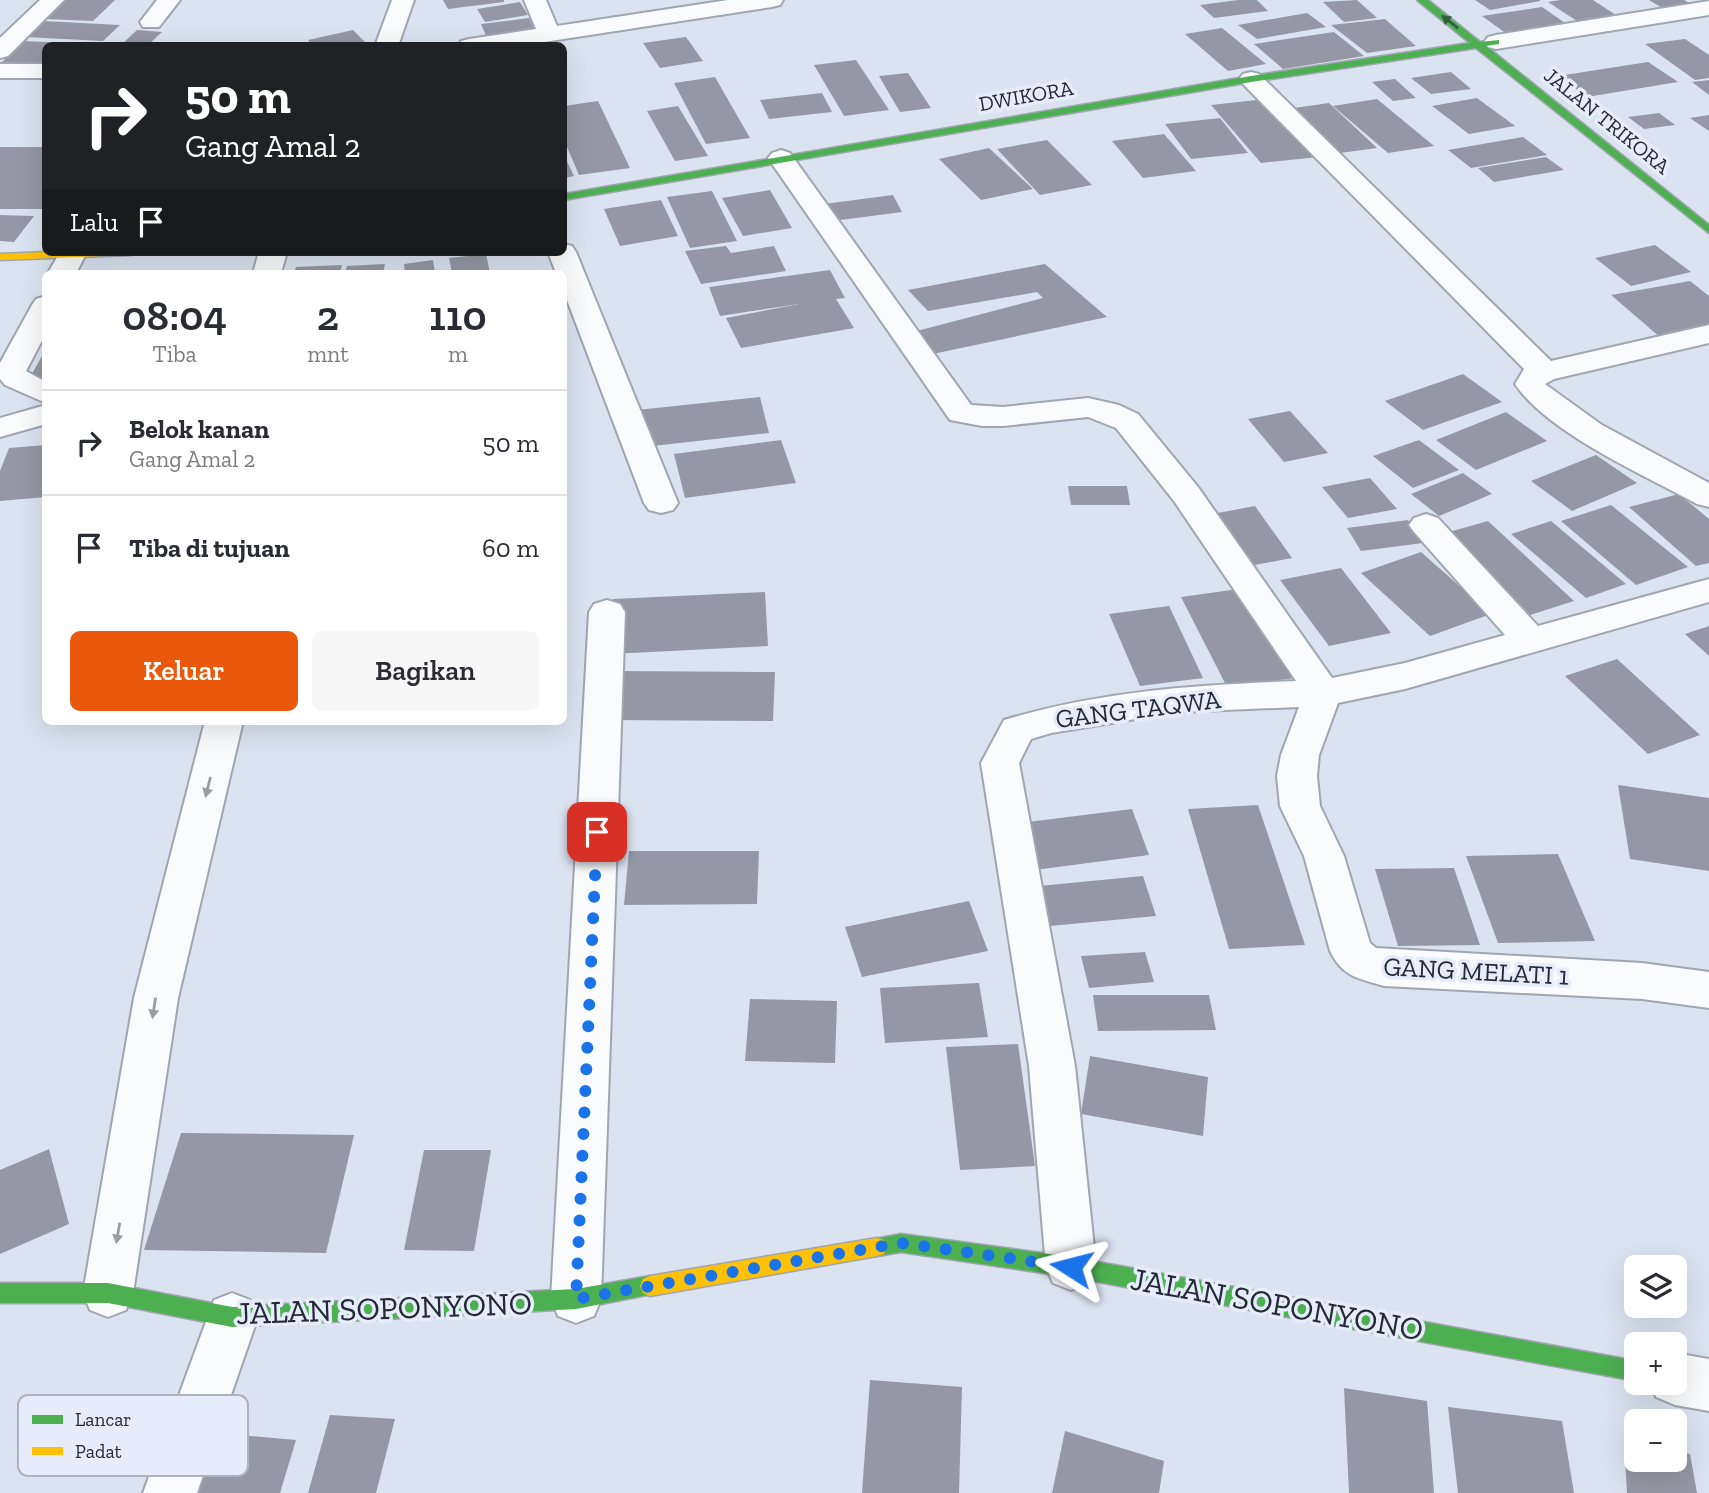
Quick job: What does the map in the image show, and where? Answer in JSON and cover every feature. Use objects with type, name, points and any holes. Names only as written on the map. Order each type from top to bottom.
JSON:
[{"type":"street","points":[[151,22],[169,0]]},
{"type":"street","points":[[388,42],[404,0]]},
{"type":"street","points":[[535,0],[549,33]]},
{"type":"street","points":[[494,42],[772,0]]},
{"type":"street","points":[[1422,0],[1487,43],[1709,8]]},
{"type":"street","points":[[1444,0],[1487,43]]},
{"type":"street","points":[[12,15],[45,8]]},
{"type":"street","points":[[0,51],[45,8]]},
{"type":"street","name":"DWIKORA","points":[[567,196],[1251,79],[1487,43]]},
{"type":"street","name":"JALAN TRIKORA","points":[[1487,43],[1709,213]]},
{"type":"street","name":"JALAN TRIKORA","points":[[1487,43],[1709,230]]},
{"type":"street","points":[[0,71],[42,71]]},
{"type":"street","points":[[1251,79],[1544,372]]},
{"type":"street","points":[[780,158],[961,413],[977,418],[996,418],[1092,407],[1115,412],[1127,421],[1186,494],[1323,693]]},
{"type":"street","points":[[0,257],[66,265],[111,256]]},
{"type":"street","points":[[564,256],[661,503]]},
{"type":"street","points":[[42,312],[10,372],[16,379],[42,392]]},
{"type":"street","points":[[1709,334],[1544,372],[1532,377],[1530,384],[1537,394],[1591,432],[1709,497]]},
{"type":"street","points":[[0,428],[42,415]]},
{"type":"street","points":[[1426,525],[1531,641]]},
{"type":"street","name":"GANG TAQWA","points":[[1071,1267],[1052,1066],[1000,763],[1017,730],[1097,710],[1178,699],[1323,693],[1405,676],[1709,590]]},
{"type":"street","points":[[576,1299],[607,612]]},
{"type":"street","name":"GANG MELATI 1","points":[[1323,693],[1300,755],[1297,776],[1300,806],[1324,856],[1351,951],[1362,962],[1384,968],[1642,981],[1709,990]]},
{"type":"street","points":[[108,1293],[156,998],[223,725]]},
{"type":"street","name":"JALAN SOPONYONO","points":[[0,1293],[108,1293],[232,1317],[576,1299],[901,1243],[1071,1267],[1624,1369]]},
{"type":"street","points":[[205,1395],[232,1317]]},
{"type":"street","points":[[1687,1381],[1709,1385]]},
{"type":"street","points":[[170,1493],[176,1476]]},
{"type":"building","points":[[66,0],[115,0],[93,21],[46,19]]},
{"type":"building","points":[[443,0],[504,0],[504,2],[448,9]]},
{"type":"building","points":[[1257,0],[1268,11],[1214,18],[1200,5]]},
{"type":"building","points":[[1357,0],[1377,18],[1344,22],[1323,2]]},
{"type":"building","points":[[1475,0],[1540,0],[1540,1],[1490,10]]},
{"type":"building","points":[[1593,0],[1619,17],[1580,23],[1548,2]]},
{"type":"building","points":[[1649,0],[1684,0],[1693,5],[1664,9]]},
{"type":"building","points":[[520,2],[528,15],[485,22],[477,9]]},
{"type":"building","points":[[1542,7],[1568,25],[1507,34],[1482,16]]},
{"type":"building","points":[[1307,13],[1326,27],[1257,39],[1238,25]]},
{"type":"building","points":[[529,18],[536,33],[488,40],[481,24]]},
{"type":"building","points":[[1385,19],[1416,46],[1367,53],[1331,25]]},
{"type":"building","points":[[43,21],[120,25],[103,41],[26,37]]},
{"type":"building","points":[[1222,28],[1266,64],[1228,71],[1185,34]]},
{"type":"building","points":[[137,30],[162,32],[151,42],[124,42]]},
{"type":"building","points":[[353,30],[365,42],[309,42],[308,40]]},
{"type":"building","points":[[1334,32],[1364,56],[1283,69],[1254,44]]},
{"type":"building","points":[[686,37],[703,61],[660,68],[643,43]]},
{"type":"building","points":[[1685,39],[1709,55],[1709,78],[1695,80],[1645,44]]},
{"type":"building","points":[[24,41],[45,42],[42,42],[42,65],[1,63]]},
{"type":"building","points":[[856,60],[889,110],[844,116],[814,65]]},
{"type":"building","points":[[1648,62],[1678,82],[1587,97],[1558,76]]},
{"type":"building","points":[[1451,72],[1471,89],[1431,94],[1411,78]]},
{"type":"building","points":[[908,73],[931,108],[900,112],[879,76]]},
{"type":"building","points":[[715,77],[750,138],[706,144],[674,83]]},
{"type":"building","points":[[1395,79],[1416,98],[1393,101],[1372,82]]},
{"type":"building","points":[[1709,80],[1709,95],[1692,82]]},
{"type":"building","points":[[822,93],[832,112],[769,119],[760,100]]},
{"type":"building","points":[[1477,98],[1515,126],[1469,134],[1432,106]]},
{"type":"building","points":[[1266,99],[1318,157],[1261,163],[1211,105]]},
{"type":"building","points":[[1377,99],[1434,146],[1388,153],[1333,106]]},
{"type":"building","points":[[598,101],[630,168],[579,175],[567,147],[567,106]]},
{"type":"building","points":[[1329,103],[1377,148],[1340,153],[1294,108]]},
{"type":"building","points":[[678,106],[708,156],[675,161],[647,111]]},
{"type":"building","points":[[1659,113],[1675,125],[1644,129],[1628,117]]},
{"type":"building","points":[[1709,115],[1709,131],[1690,118]]},
{"type":"building","points":[[1220,118],[1248,153],[1191,159],[1165,124]]},
{"type":"building","points":[[1164,134],[1196,171],[1143,178],[1112,141]]},
{"type":"building","points":[[1523,137],[1547,155],[1471,168],[1448,150]]},
{"type":"building","points":[[1047,140],[1092,185],[1040,195],[997,149]]},
{"type":"building","points":[[0,147],[42,147],[42,209],[0,209]]},
{"type":"building","points":[[989,148],[1033,189],[981,200],[939,159]]},
{"type":"building","points":[[1546,157],[1564,170],[1494,182],[1478,168]]},
{"type":"building","points":[[567,161],[574,176],[567,177]]},
{"type":"building","points":[[770,190],[792,228],[743,236],[722,198]]},
{"type":"building","points":[[712,191],[737,241],[690,248],[667,197]]},
{"type":"building","points":[[893,195],[902,212],[833,221],[824,204]]},
{"type":"building","points":[[661,200],[678,236],[620,246],[604,209]]},
{"type":"building","points":[[0,215],[34,216],[14,242],[0,241]]},
{"type":"building","points":[[1655,245],[1691,272],[1631,286],[1595,258]]},
{"type":"building","points":[[726,246],[731,253],[774,246],[786,271],[701,284],[685,251]]},
{"type":"building","points":[[486,256],[489,270],[451,270],[449,258]]},
{"type":"building","points":[[433,260],[435,270],[405,270],[404,264]]},
{"type":"building","points":[[385,264],[384,270],[346,270],[347,266]]},
{"type":"building","points":[[1045,264],[1107,317],[928,355],[913,332],[1043,298],[1037,292],[928,311],[908,290]]},
{"type":"building","points":[[342,265],[341,270],[295,270],[296,267]]},
{"type":"building","points":[[830,270],[845,298],[836,299],[854,328],[741,348],[726,318],[799,304],[720,316],[709,287]]},
{"type":"building","points":[[1690,281],[1709,296],[1709,329],[1661,338],[1611,295]]},
{"type":"building","points":[[42,356],[42,379],[29,379]]},
{"type":"building","points":[[1463,374],[1502,402],[1423,430],[1385,401]]},
{"type":"building","points":[[760,397],[769,433],[644,447],[637,410]]},
{"type":"building","points":[[1290,411],[1328,453],[1284,462],[1248,419]]},
{"type":"building","points":[[1506,412],[1547,441],[1476,470],[1436,440]]},
{"type":"building","points":[[781,440],[796,483],[685,498],[674,454]]},
{"type":"building","points":[[1419,440],[1459,470],[1413,488],[1373,456]]},
{"type":"building","points":[[42,445],[42,497],[0,501],[0,471],[9,448]]},
{"type":"building","points":[[1596,455],[1637,483],[1572,511],[1531,481]]},
{"type":"building","points":[[1463,473],[1492,494],[1439,516],[1411,494]]},
{"type":"building","points":[[1370,478],[1397,509],[1348,518],[1322,487]]},
{"type":"building","points":[[1068,486],[1127,486],[1130,505],[1071,505]]},
{"type":"building","points":[[1679,494],[1709,519],[1709,563],[1696,566],[1629,507]]},
{"type":"building","points":[[1611,505],[1688,567],[1636,585],[1561,521]]},
{"type":"building","points":[[1255,506],[1292,558],[1244,567],[1207,515]]},
{"type":"building","points":[[1408,520],[1423,543],[1361,551],[1347,528]]},
{"type":"building","points":[[1488,521],[1574,601],[1527,616],[1442,534]]},
{"type":"building","points":[[1551,521],[1626,584],[1586,598],[1511,534]]},
{"type":"building","points":[[1421,552],[1491,614],[1430,636],[1361,573]]},
{"type":"building","points":[[1341,568],[1391,633],[1329,646],[1280,580]]},
{"type":"building","points":[[1246,588],[1295,678],[1227,687],[1181,597]]},
{"type":"building","points":[[765,592],[768,646],[611,654],[613,599]]},
{"type":"building","points":[[1169,606],[1203,678],[1140,686],[1109,614]]},
{"type":"building","points":[[1709,626],[1709,656],[1685,634]]},
{"type":"building","points":[[1617,659],[1700,735],[1648,754],[1565,676]]},
{"type":"building","points":[[615,671],[775,672],[773,721],[607,720]]},
{"type":"building","points":[[1618,785],[1709,798],[1709,871],[1630,859]]},
{"type":"building","points":[[1258,805],[1305,945],[1229,949],[1188,809]]},
{"type":"building","points":[[1132,809],[1149,855],[1035,870],[1020,823]]},
{"type":"building","points":[[629,851],[759,851],[757,904],[624,905]]},
{"type":"building","points":[[1558,854],[1595,941],[1498,943],[1466,856]]},
{"type":"building","points":[[1454,868],[1480,945],[1398,946],[1375,869]]},
{"type":"building","points":[[1143,876],[1156,916],[1050,926],[1039,886]]},
{"type":"building","points":[[969,901],[988,951],[862,977],[845,927]]},
{"type":"building","points":[[1145,952],[1154,982],[1089,988],[1081,956]]},
{"type":"building","points":[[979,983],[988,1037],[885,1043],[880,988]]},
{"type":"building","points":[[1093,995],[1209,995],[1216,1030],[1098,1031]]},
{"type":"building","points":[[750,999],[837,1001],[835,1063],[745,1061]]},
{"type":"building","points":[[1018,1044],[1035,1166],[960,1170],[946,1047]]},
{"type":"building","points":[[1090,1056],[1208,1077],[1203,1136],[1081,1114]]},
{"type":"building","points":[[181,1133],[354,1135],[326,1253],[144,1250]]},
{"type":"building","points":[[49,1149],[69,1224],[0,1254],[0,1170]]},
{"type":"building","points":[[424,1150],[491,1150],[474,1251],[404,1250]]},
{"type":"building","points":[[870,1380],[962,1387],[959,1493],[862,1493]]},
{"type":"building","points":[[1344,1388],[1427,1401],[1434,1493],[1349,1493]]},
{"type":"building","points":[[1448,1407],[1562,1421],[1574,1493],[1458,1493]]},
{"type":"building","points":[[330,1415],[395,1419],[376,1493],[308,1493]]},
{"type":"building","points":[[1065,1431],[1164,1461],[1159,1493],[1052,1493]]},
{"type":"building","points":[[248,1436],[296,1440],[280,1493],[194,1493],[200,1476],[248,1476]]},
{"type":"building","points":[[1687,1454],[1690,1454],[1697,1493],[1627,1493],[1626,1472],[1687,1472]]},
{"type":"traffic: fast","points":[[1422,0],[1709,230]]},
{"type":"traffic: fast","points":[[567,196],[1251,79],[1496,42]]},
{"type":"traffic: fast","points":[[877,1247],[901,1243],[1071,1267],[1624,1369]]},
{"type":"traffic: fast","points":[[0,1293],[108,1293],[232,1317],[576,1299],[650,1286]]},
{"type":"traffic: slow","points":[[0,257],[42,255]]},
{"type":"traffic: slow","points":[[650,1286],[877,1247]]},
{"type":"route","points":[[597,832],[576,1299],[901,1243],[983,1252],[1071,1267]]}]
